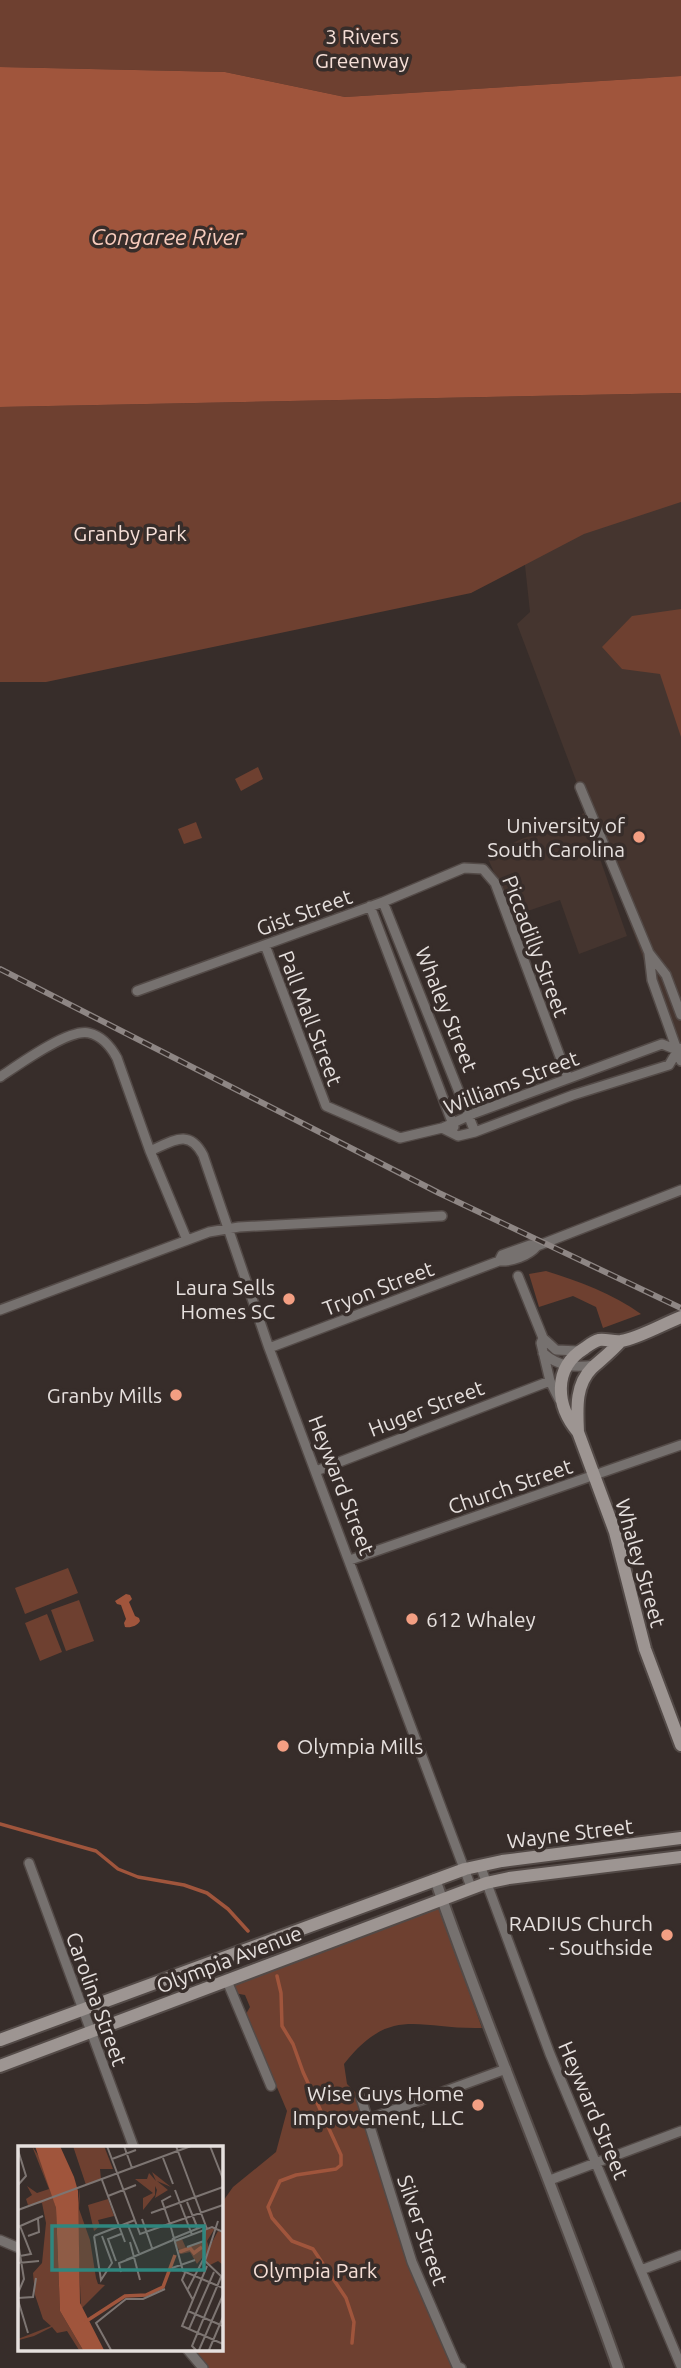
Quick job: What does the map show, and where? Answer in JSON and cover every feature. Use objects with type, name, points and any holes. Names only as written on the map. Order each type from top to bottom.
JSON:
[{"type":"main road","points":[[562,1405],[560,1388],[568,1366],[579,1352],[599,1340],[621,1341],[681,1317]]},
{"type":"main road","name":"Whaley Street","points":[[621,1341],[606,1358],[595,1365],[580,1387],[578,1432],[618,1544],[645,1649],[681,1745]]},
{"type":"main road","name":"Whaley Street","points":[[562,1405],[567,1420],[578,1432]]},
{"type":"main road","name":"Wayne Street","points":[[464,1869],[681,1838]]},
{"type":"main road","name":"Wayne Street","points":[[471,1887],[509,1878],[681,1857]]},
{"type":"main road","name":"Olympia Avenue","points":[[0,2040],[464,1869]]},
{"type":"main road","name":"Olympia Avenue","points":[[0,2066],[471,1887]]},
{"type":"street","points":[[580,787],[649,953],[666,975],[681,1015]]},
{"type":"street","name":"Gist Street","points":[[137,991],[383,902],[464,868],[483,869]]},
{"type":"street","name":"Piccadilly Street","points":[[483,869],[495,883],[568,1078]]},
{"type":"street","name":"Whaley Street","points":[[383,902],[475,1132]]},
{"type":"street","name":"Whaley Street","points":[[370,906],[458,1136]]},
{"type":"street","name":"Pall Mall Street","points":[[265,945],[326,1107],[400,1138],[442,1128]]},
{"type":"street","points":[[649,953],[652,980],[679,1049],[681,1061]]},
{"type":"street","points":[[0,1077],[44,1048],[76,1034],[87,1032],[110,1045],[187,1240]]},
{"type":"street","name":"Williams Street","points":[[662,1044],[679,1049],[669,1065],[573,1095],[475,1132],[458,1136],[442,1128],[469,1115],[662,1044]]},
{"type":"street","name":"Heyward Street","points":[[150,1151],[176,1139],[189,1139],[197,1143],[213,1181],[269,1348],[471,1887]]},
{"type":"street","name":"Tryon Street","points":[[269,1348],[499,1261],[502,1255],[530,1245],[537,1246],[681,1190]]},
{"type":"street","points":[[0,1310],[187,1240],[229,1228],[442,1216]]},
{"type":"street","name":"Whaley Street","points":[[518,1276],[543,1338],[541,1343],[550,1381],[562,1405]]},
{"type":"street","points":[[543,1338],[556,1350],[579,1352]]},
{"type":"street","points":[[543,1353],[557,1363],[568,1366],[595,1365]]},
{"type":"street","name":"Huger Street","points":[[316,1471],[550,1381]]},
{"type":"street","name":"Church Street","points":[[350,1560],[681,1445]]},
{"type":"street","name":"Carolina Street","points":[[29,1863],[134,2146]]},
{"type":"street","name":"Heyward Street","points":[[480,1865],[550,2054],[681,2366]]},
{"type":"street","points":[[435,1879],[550,2180],[618,2368]]},
{"type":"street","points":[[227,1981],[271,2086]]},
{"type":"street","points":[[369,2119],[506,2070]]},
{"type":"street","name":"Silver Street","points":[[361,2098],[412,2262],[457,2366],[461,2368]]},
{"type":"street","points":[[550,2180],[681,2131]]},
{"type":"street","points":[[0,2240],[18,2248]]},
{"type":"street","points":[[641,2270],[681,2255]]},
{"type":"street","points":[[188,2350],[203,2368]]},
{"type":"shaded area","name":"University of South Carolina","points":[[681,473],[681,1050],[678,1051],[517,624],[530,612],[517,491]]},
{"type":"shaded area","points":[[584,813],[627,936],[579,954],[560,900],[513,916],[486,854]]},
{"type":"green space","name":"3 Rivers Greenway","points":[[0,0],[681,0],[681,76],[345,97],[225,72],[0,67]]},
{"type":"green space","name":"Granby Park","points":[[681,393],[681,502],[584,534],[471,593],[46,682],[0,682],[0,407]]},
{"type":"green space","points":[[681,609],[681,737],[660,674],[622,669],[602,647],[632,616]]},
{"type":"green space","points":[[258,767],[263,779],[241,791],[235,779]]},
{"type":"green space","points":[[196,822],[202,838],[184,844],[178,829]]},
{"type":"green space","points":[[546,1271],[595,1289],[641,1314],[603,1328],[596,1307],[573,1296],[539,1307],[529,1274]]},
{"type":"green space","points":[[68,1568],[78,1593],[25,1614],[15,1588]]},
{"type":"green space","points":[[79,1600],[94,1641],[66,1651],[51,1610]]},
{"type":"green space","points":[[47,1614],[62,1652],[40,1661],[25,1623]]},
{"type":"green space","name":"Olympia Park","points":[[436,1908],[440,1909],[482,2028],[423,2024],[392,2027],[377,2033],[361,2045],[344,2064],[347,2084],[361,2098],[409,2252],[461,2368],[207,2368],[194,2350],[222,2350],[222,2203],[233,2187],[276,2152],[287,2111],[246,2014],[250,2007],[245,1995],[234,1993],[232,1983]]},
{"type":"water","name":"Congaree River","points":[[0,67],[225,72],[345,97],[681,76],[681,393],[0,407]]},
{"type":"water","points":[[126,1594],[130,1595],[132,1599],[129,1602],[140,1621],[129,1627],[125,1627],[126,1619],[121,1605],[115,1601]]},
{"type":"waterway","points":[[0,1824],[96,1851],[118,1869],[138,1877],[184,1885],[207,1893],[228,1909],[248,1931]]},
{"type":"waterway","points":[[277,1976],[281,1993],[282,2026],[293,2044],[341,2155],[341,2165],[336,2169],[296,2175],[280,2181],[268,2207],[272,2218],[292,2241],[313,2249],[346,2298],[354,2322],[352,2343]]},
{"type":"railway","points":[[0,969],[439,1193],[681,1308]]},
{"type":"place","name":"University of South Carolina","points":[[639,837]]},
{"type":"place","name":"Laura Sells Homes SC","points":[[289,1299]]},
{"type":"place","name":"Granby Mills","points":[[176,1395]]},
{"type":"place","name":"612 Whaley","points":[[412,1619]]},
{"type":"place","name":"Olympia Mills","points":[[283,1746]]},
{"type":"place","name":"RADIUS Church - Southside","points":[[667,1935]]},
{"type":"place","name":"Wise Guys Home Improvement, LLC","points":[[478,2105]]}]
